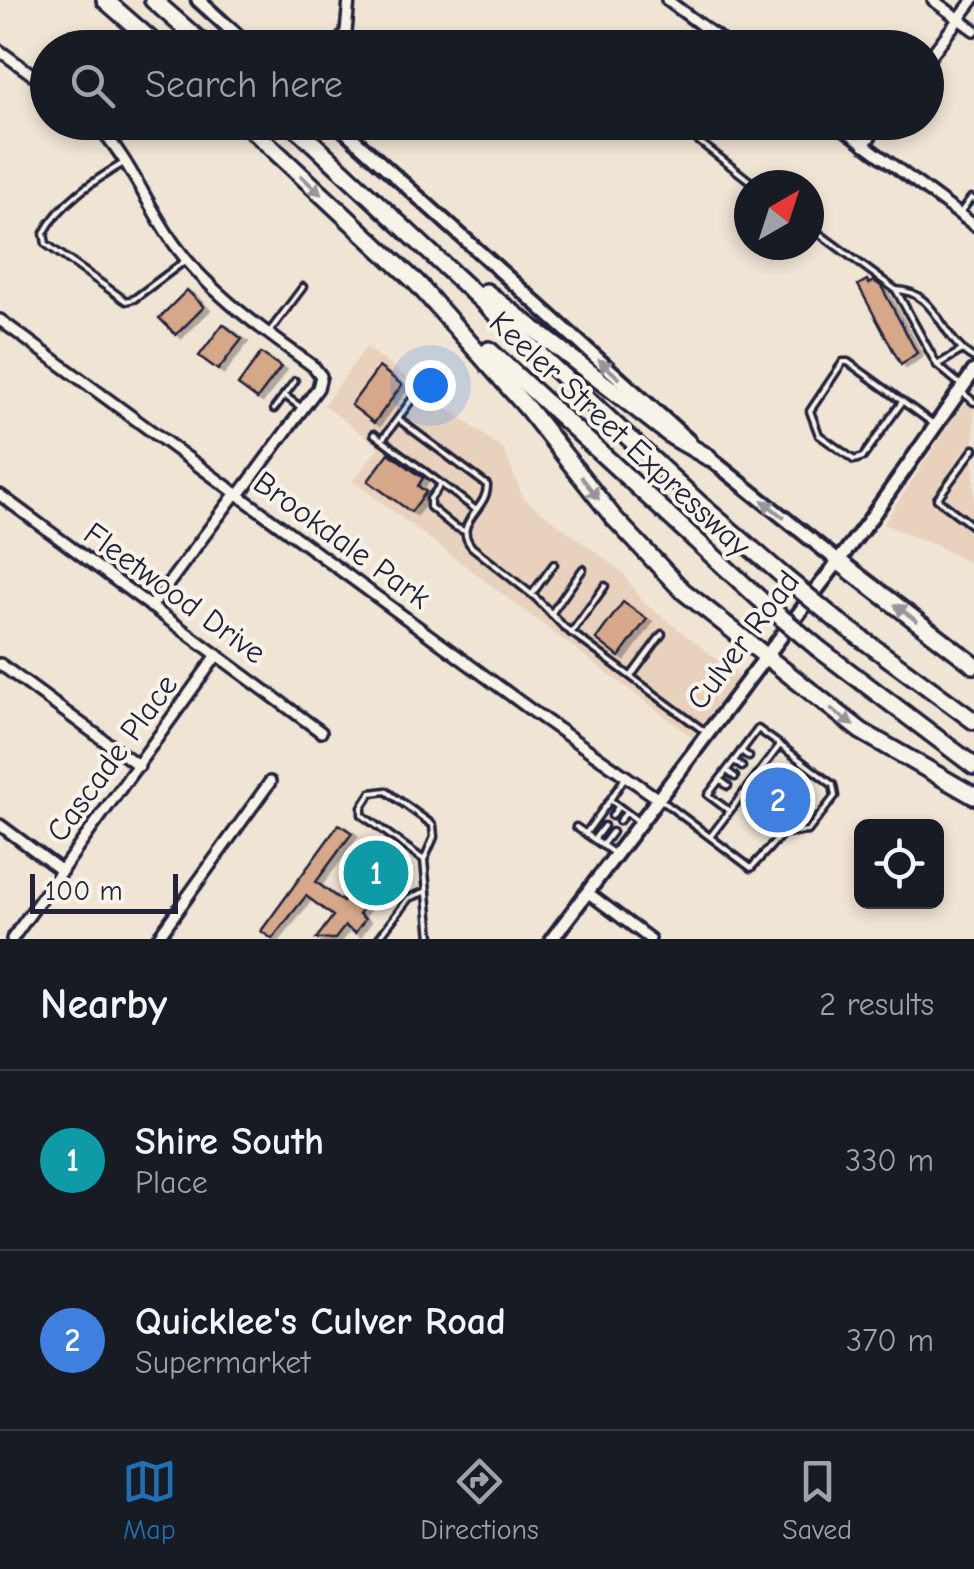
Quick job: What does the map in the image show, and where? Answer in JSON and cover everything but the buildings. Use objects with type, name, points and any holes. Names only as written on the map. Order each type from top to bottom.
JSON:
[{"type":"highway","points":[[105,0],[139,30]]},
{"type":"highway","points":[[153,0],[187,30]]},
{"type":"highway","name":"Keeler Street Expressway","points":[[263,140],[764,604],[974,766]]},
{"type":"highway","name":"Keeler Street Expressway","points":[[309,140],[782,576],[974,721]]},
{"type":"highway","points":[[373,199],[537,334],[672,437],[708,457]]},
{"type":"highway","points":[[414,280],[643,550],[683,590],[860,731],[974,796]]},
{"type":"highway","points":[[838,561],[974,665]]},
{"type":"main road","points":[[198,0],[231,30]]},
{"type":"main road","points":[[355,140],[708,457],[838,561]]},
{"type":"main road","name":"Culver Road","points":[[552,939],[838,561],[974,372]]},
{"type":"street","points":[[346,30],[348,0]]},
{"type":"street","points":[[667,0],[708,30]]},
{"type":"street","points":[[933,0],[974,30]]},
{"type":"street","points":[[944,39],[973,0]]},
{"type":"street","points":[[2,56],[30,75]]},
{"type":"street","points":[[108,140],[186,260],[218,294],[314,367],[320,376],[320,386],[151,606]]},
{"type":"street","points":[[357,140],[360,144]]},
{"type":"street","points":[[857,140],[974,225]]},
{"type":"street","points":[[864,145],[868,140]]},
{"type":"street","name":"Brookdale Park","points":[[0,320],[657,798]]},
{"type":"street","name":"Fleetwood Drive","points":[[0,496],[321,732]]},
{"type":"street","name":"Cascade Place","points":[[12,939],[217,655]]},
{"type":"street","points":[[0,664],[139,766]]},
{"type":"street","points":[[158,939],[270,782]]},
{"type":"street","points":[[0,825],[62,871]]},
{"type":"street","points":[[586,892],[650,939]]},
{"type":"lane","points":[[697,140],[736,170]]},
{"type":"lane","points":[[126,162],[64,206],[49,224],[44,241],[126,302],[186,260]]},
{"type":"lane","points":[[959,214],[971,198],[974,200]]},
{"type":"lane","points":[[824,237],[896,290],[936,365],[974,402]]},
{"type":"lane","points":[[268,333],[303,286]]},
{"type":"lane","points":[[896,290],[910,290],[929,304],[961,351],[974,358]]},
{"type":"lane","points":[[936,365],[961,351]]},
{"type":"lane","points":[[902,402],[863,457],[854,460],[820,434],[810,412],[843,362],[848,362],[935,426]]},
{"type":"lane","points":[[274,409],[294,382]]},
{"type":"lane","points":[[284,396],[303,409]]},
{"type":"lane","points":[[382,440],[413,398]]},
{"type":"lane","points":[[398,419],[487,485],[487,494],[464,531],[476,551],[532,594],[571,632],[707,734]]},
{"type":"lane","points":[[374,434],[476,510]]},
{"type":"lane","points":[[974,449],[937,498],[974,527]]},
{"type":"lane","points":[[441,484],[430,500],[430,507],[464,531]]},
{"type":"lane","points":[[532,594],[554,564]]},
{"type":"lane","points":[[551,614],[583,569]]},
{"type":"lane","points":[[571,632],[605,586]]},
{"type":"lane","points":[[631,676],[662,634]]},
{"type":"lane","points":[[657,798],[752,868],[783,832],[808,832],[835,796],[833,784],[758,729],[708,795],[730,811]]},
{"type":"lane","points":[[710,837],[780,745]]},
{"type":"lane","points":[[742,751],[750,757]]},
{"type":"lane","points":[[734,760],[742,766]]},
{"type":"lane","points":[[726,771],[734,777]]},
{"type":"lane","points":[[586,834],[626,776]]},
{"type":"lane","points":[[720,780],[728,786]]},
{"type":"lane","points":[[424,860],[365,819],[362,807],[371,793],[386,791],[433,825],[434,836],[424,860],[430,939]]},
{"type":"lane","points":[[610,800],[639,822]]},
{"type":"lane","points":[[612,816],[618,807]]},
{"type":"lane","points":[[620,822],[626,813]]},
{"type":"lane","points":[[594,839],[604,826]]},
{"type":"lane","points":[[576,827],[615,854]]},
{"type":"lane","points":[[602,845],[612,832]]},
{"type":"lane","points":[[378,939],[409,898],[427,891]]},
{"type":"shaded area","points":[[366,347],[504,450],[523,498],[621,571],[643,602],[739,676],[692,737],[353,481],[379,447],[324,405]]},
{"type":"shaded area","points":[[974,388],[974,566],[940,547],[883,524]]},
{"type":"place","name":"Quicklee's Culver Road","points":[[778,800]]},
{"type":"place","name":"Shire South","points":[[376,873]]}]
